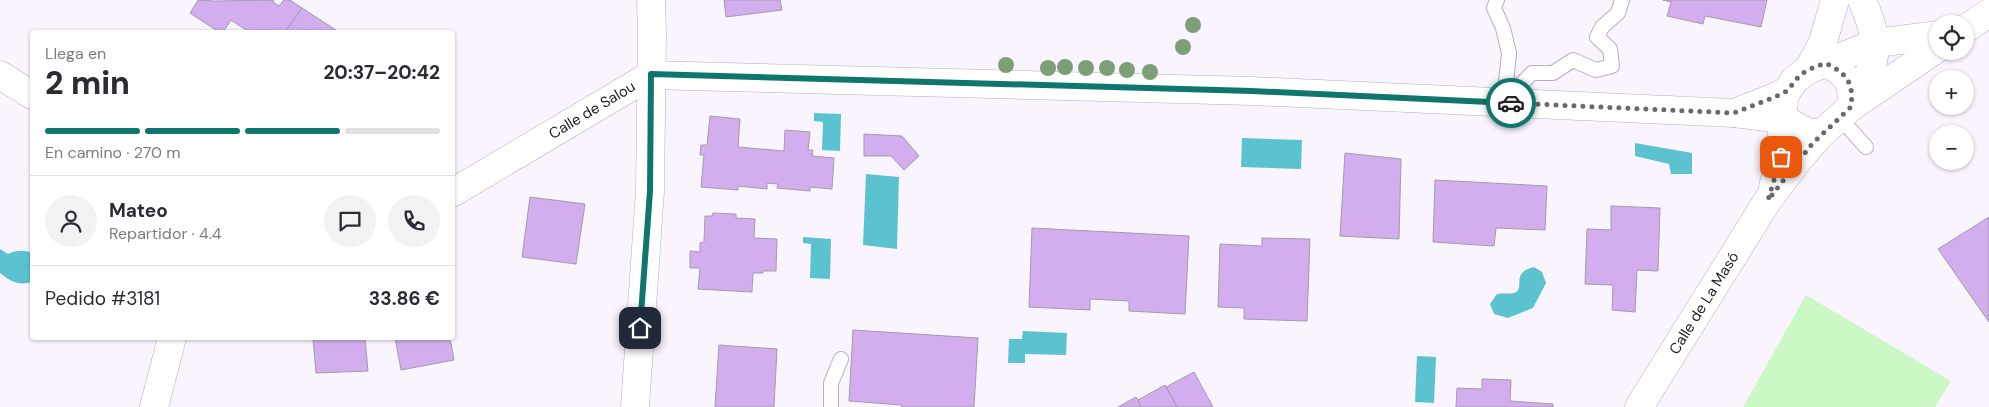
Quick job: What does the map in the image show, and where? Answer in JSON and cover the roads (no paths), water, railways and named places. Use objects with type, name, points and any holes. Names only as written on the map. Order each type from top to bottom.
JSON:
[{"type":"street","points":[[635,407],[650,191],[651,0]]},
{"type":"street","points":[[1817,66],[1835,0]]},
{"type":"street","points":[[1783,119],[1809,133],[1837,119],[1870,72],[1876,43],[1862,0]]},
{"type":"street","points":[[1787,91],[1794,80],[1817,66],[1876,43],[1929,36]]},
{"type":"street","name":"Calle de La Masó","points":[[1640,407],[1768,200],[1800,158],[1837,119],[1929,54]]},
{"type":"street","points":[[1817,66],[1842,72],[1848,81],[1852,95],[1837,119]]},
{"type":"street","name":"Calle de Salou","points":[[455,191],[651,74],[1252,91],[1734,113],[1783,119]]},
{"type":"street","points":[[0,75],[30,94]]},
{"type":"street","name":"Calle de Salou","points":[[1734,113],[1787,91]]},
{"type":"street","name":"Calle de La Masó","points":[[1768,200],[1781,157],[1783,102],[1787,91]]},
{"type":"street","points":[[154,407],[171,340]]},
{"type":"lane","points":[[1497,0],[1494,8],[1510,53],[1504,102]]},
{"type":"lane","points":[[1504,102],[1532,74],[1553,73],[1573,60],[1596,70],[1612,66],[1610,49],[1597,37],[1602,26],[1618,13],[1622,0]]},
{"type":"lane","points":[[1837,119],[1866,147]]},
{"type":"lane","points":[[832,407],[831,383],[841,359]]},
{"type":"water","points":[[814,113],[841,114],[840,151],[822,150],[823,122],[814,121]]},
{"type":"water","points":[[1242,138],[1302,140],[1301,169],[1241,167]]},
{"type":"water","points":[[1635,143],[1692,153],[1692,174],[1671,174],[1669,164],[1635,156]]},
{"type":"water","points":[[866,174],[899,177],[897,249],[863,245]]},
{"type":"water","points":[[803,237],[831,239],[830,279],[810,278],[811,244],[803,243]]},
{"type":"water","points":[[0,249],[8,254],[20,251],[30,252],[30,282],[15,282],[0,273]]},
{"type":"water","points":[[1534,267],[1542,272],[1546,283],[1533,308],[1508,318],[1494,314],[1490,304],[1497,294],[1518,291],[1522,273]]},
{"type":"water","points":[[1023,331],[1067,333],[1066,355],[1025,354],[1025,363],[1008,363],[1009,339],[1022,339]]},
{"type":"water","points":[[1417,356],[1436,357],[1434,403],[1415,402]]}]
